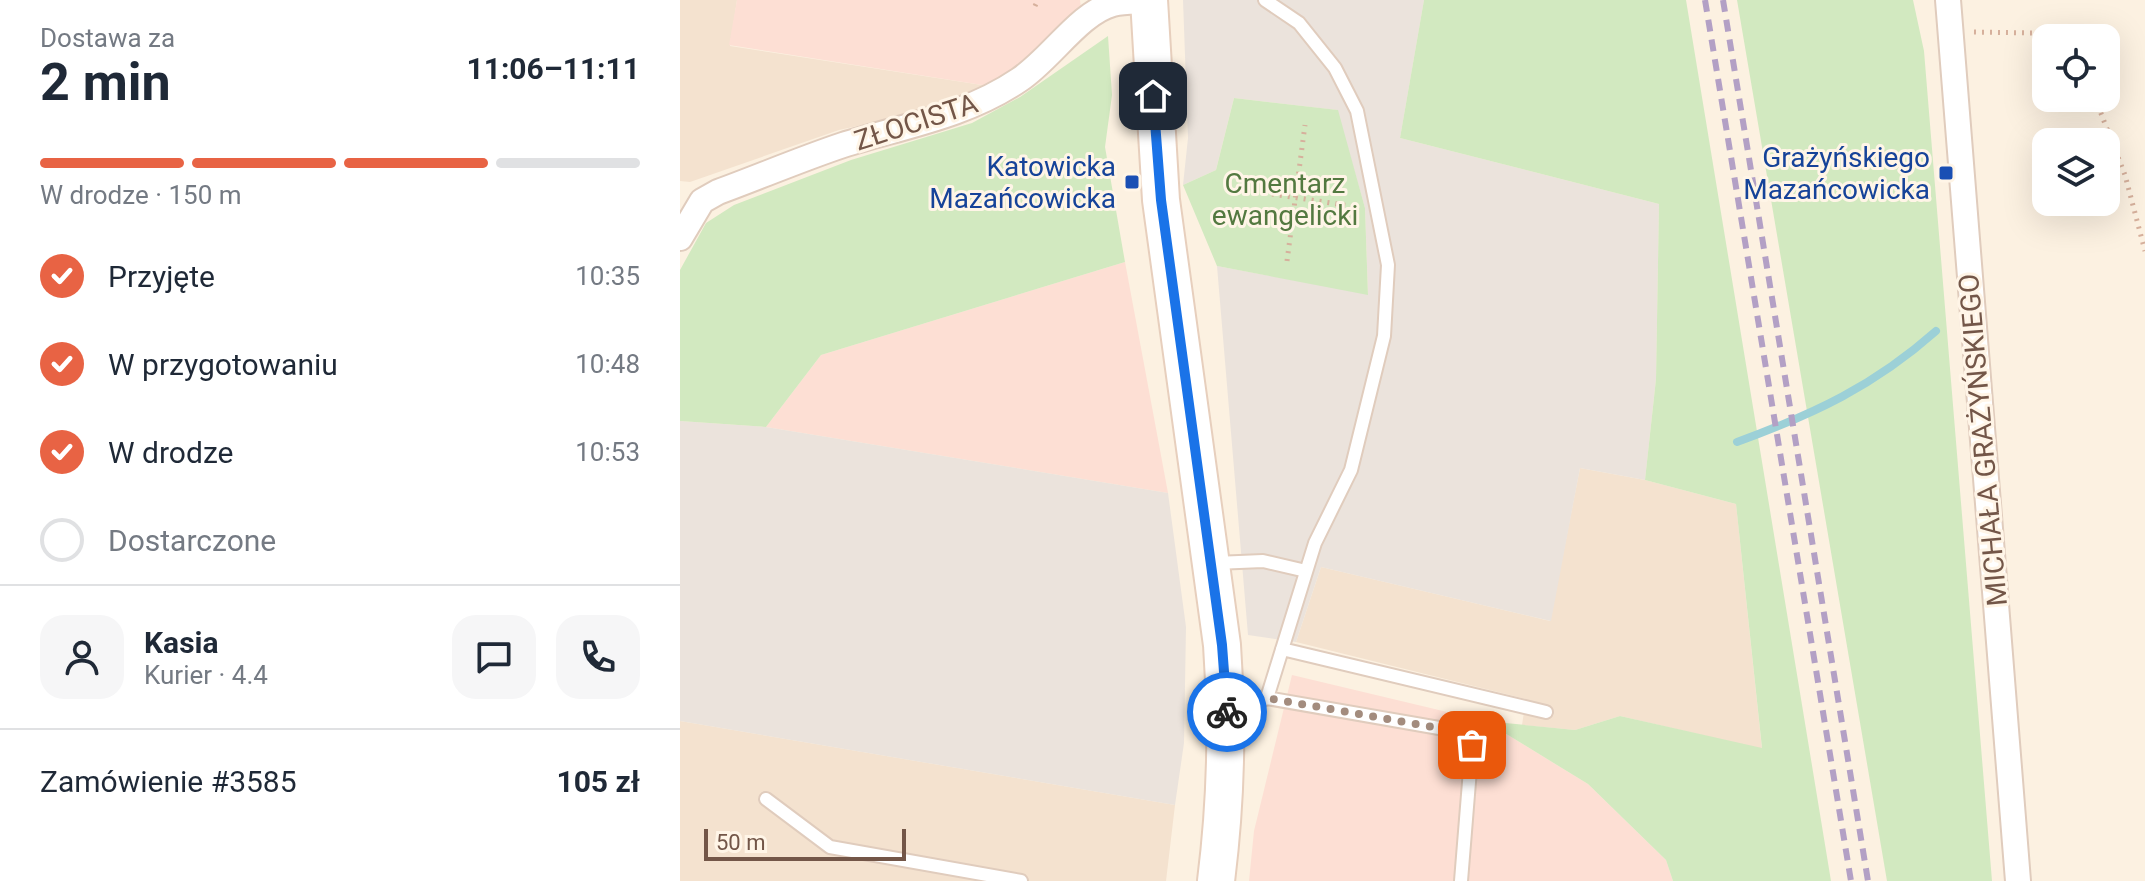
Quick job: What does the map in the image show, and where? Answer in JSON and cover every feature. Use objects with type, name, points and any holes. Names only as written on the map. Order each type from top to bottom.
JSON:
[{"type":"street","name":"ZŁOCISTA","points":[[680,238],[691,200],[842,146],[965,110],[1021,79],[1050,56],[1078,24],[1098,10],[1121,2],[1149,0]]},
{"type":"street","points":[[1149,0],[1161,200],[1222,645],[1227,718],[1226,784],[1216,881]]},
{"type":"street","name":"MICHAŁA GRAŻYŃSKIEGO","points":[[1948,0],[2018,881]]},
{"type":"lane","points":[[1265,0],[1299,23],[1335,68],[1357,111],[1388,265],[1384,336],[1351,470],[1315,543],[1267,698]]},
{"type":"lane","points":[[1212,563],[1263,561],[1306,571]]},
{"type":"lane","points":[[1282,649],[1546,712]]},
{"type":"lane","points":[[1227,718],[1267,698],[1462,732],[1470,736],[1472,745],[1461,881]]},
{"type":"lane","points":[[766,799],[830,847],[1021,881]]},
{"type":"path","points":[[1950,32],[2032,33]]},
{"type":"path","points":[[2100,112],[2125,175],[2145,251]]},
{"type":"path","points":[[1287,261],[1305,125]]},
{"type":"path","points":[[1272,194],[1365,208],[1378,206]]},
{"type":"shaded area","points":[[680,0],[737,0],[730,46],[995,87],[954,105],[839,130],[690,182],[680,181]]},
{"type":"shaded area","points":[[737,0],[1080,0],[1084,32],[995,87],[729,45]]},
{"type":"shaded area","points":[[1183,0],[1424,0],[1400,138],[1659,204],[1656,379],[1645,480],[1580,468],[1551,621],[1321,567],[1296,642],[1248,635],[1217,266],[1368,294],[1365,208],[1337,110],[1234,98],[1216,170],[1183,185],[1188,138]]},
{"type":"shaded area","points":[[1125,262],[1168,493],[766,427],[821,355]]},
{"type":"shaded area","points":[[680,421],[766,427],[1168,493],[1186,627],[1184,743],[1175,805],[680,721]]},
{"type":"shaded area","points":[[1580,468],[1645,480],[1736,504],[1762,749],[1620,716],[1575,730],[1522,725],[1526,699],[1296,642],[1321,567],[1550,621]]},
{"type":"shaded area","points":[[1292,675],[1485,721],[1588,784],[1666,860],[1673,881],[1249,881],[1254,831]]},
{"type":"shaded area","points":[[680,721],[1175,805],[1166,881],[680,881]]},
{"type":"green space","points":[[1424,0],[1686,0],[1831,881],[1673,881],[1666,860],[1588,784],[1485,721],[1575,730],[1620,716],[1762,748],[1736,504],[1645,480],[1656,379],[1659,204],[1400,138]]},
{"type":"green space","points":[[1737,0],[1913,0],[1924,51],[1992,881],[1887,881]]},
{"type":"green space","points":[[1108,36],[1112,95],[1105,147],[1125,262],[821,355],[766,427],[680,421],[680,270],[706,223],[734,205],[851,160],[972,123],[1020,97]]},
{"type":"green space","name":"Cmentarz ewangelicki","points":[[1234,98],[1338,110],[1365,208],[1368,295],[1217,266],[1183,185],[1216,170]]},
{"type":"waterway","points":[[1737,442],[1842,397],[1890,368],[1936,331]]},
{"type":"railway","points":[[1705,0],[1851,881]]},
{"type":"railway","points":[[1723,0],[1868,881]]},
{"type":"way so far","points":[[1227,712],[1227,718],[1267,698],[1462,732],[1470,736],[1472,745]]},
{"type":"place","name":"Grażyńskiego Mazańcowicka","points":[[1946,173]]},
{"type":"place","name":"Katowicka Mazańcowicka","points":[[1132,182]]},
{"type":"route","points":[[1153,96],[1161,200],[1222,645],[1227,712]]}]
